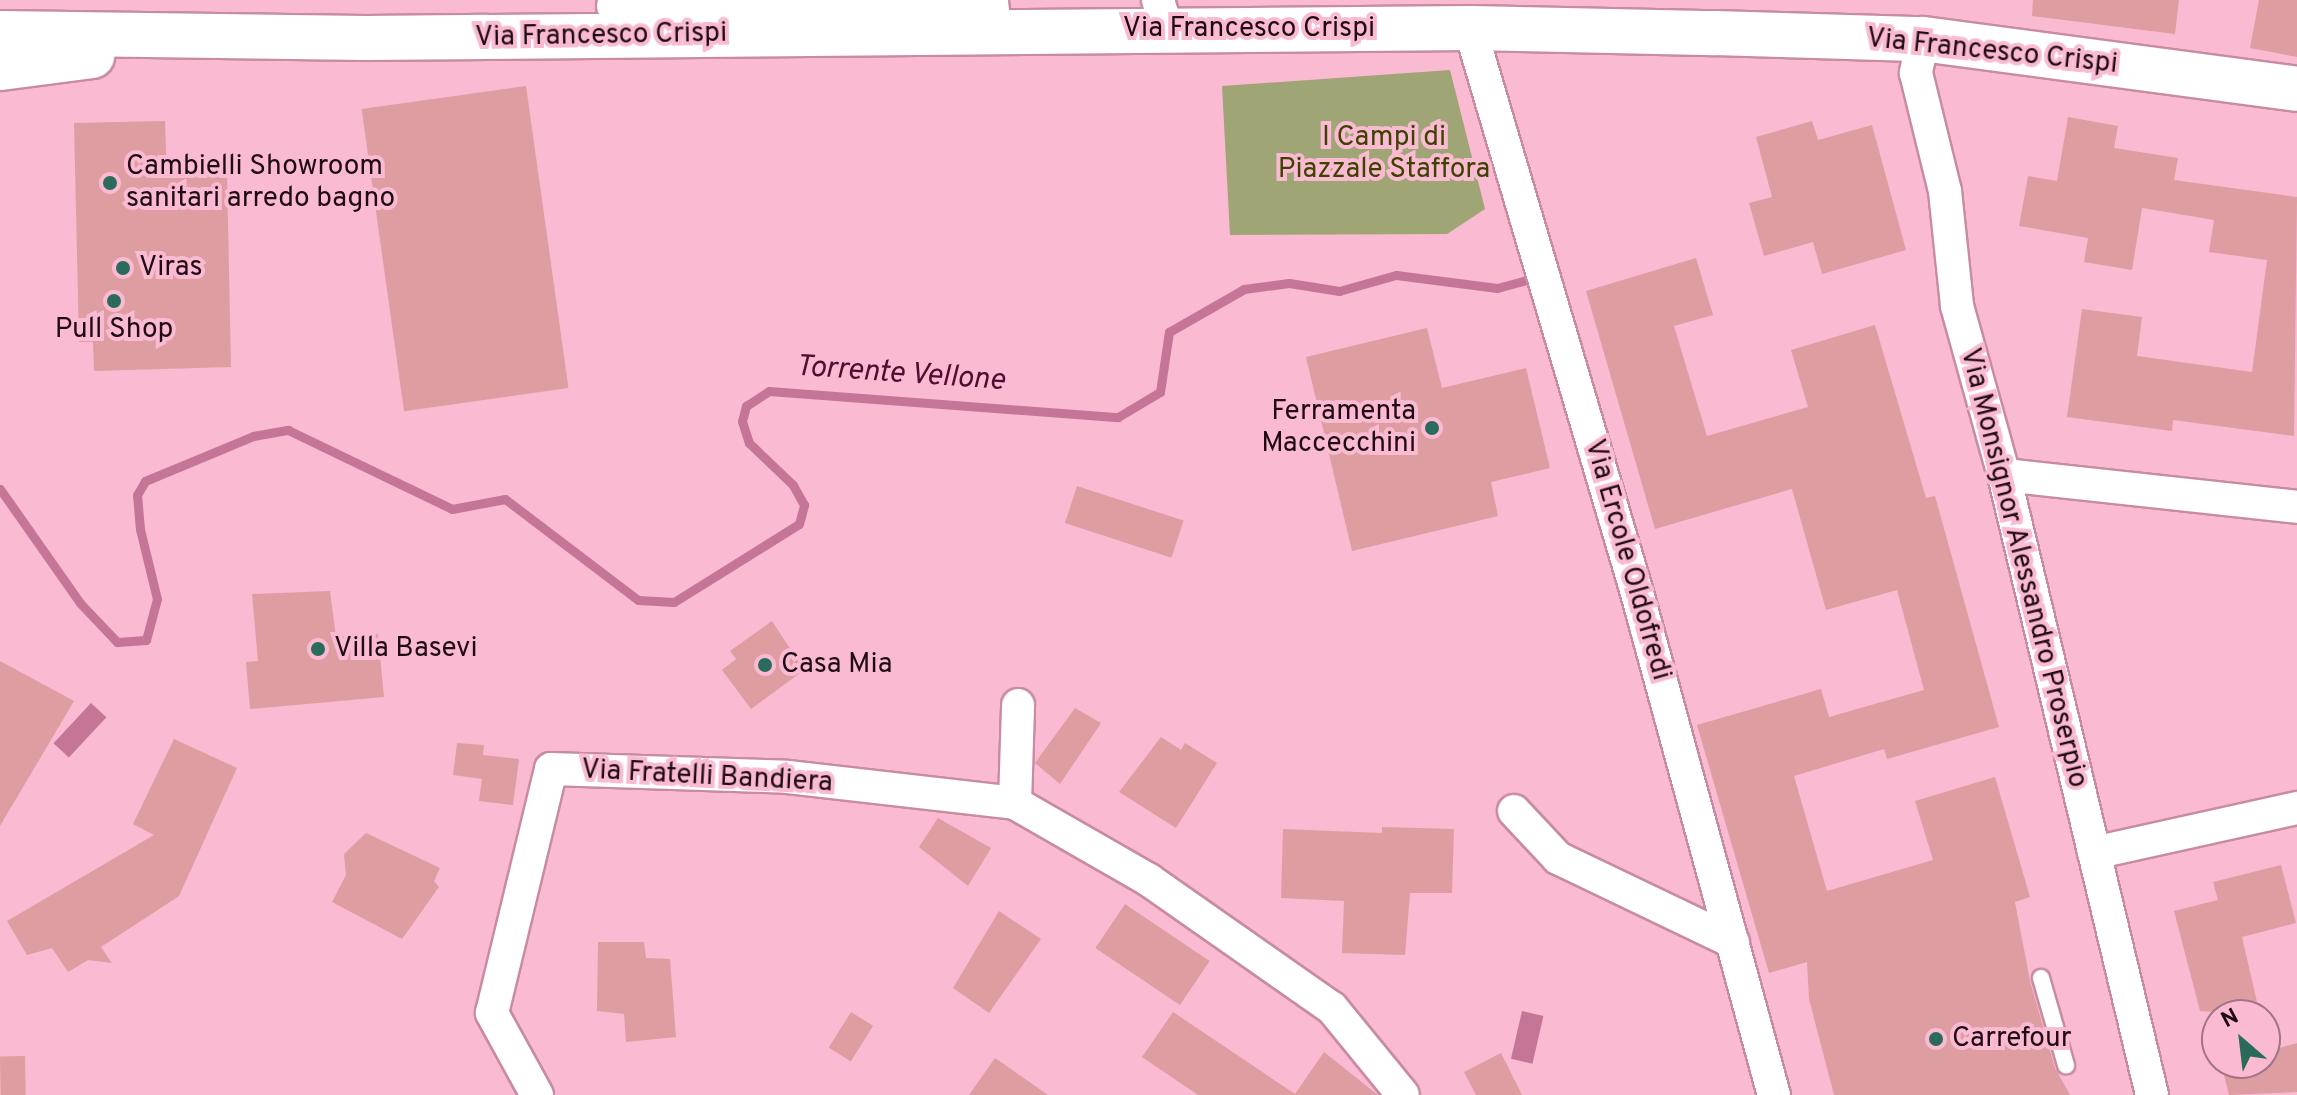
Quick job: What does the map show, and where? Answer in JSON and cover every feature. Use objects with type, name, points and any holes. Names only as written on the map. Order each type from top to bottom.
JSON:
[{"type":"street","name":"Via Francesco Crispi","points":[[0,33],[197,37],[607,14],[996,33],[1162,14],[1470,28],[1923,39],[2297,89]]},
{"type":"street","name":"Via Ercole Oldofredi","points":[[1470,28],[1637,593],[1774,1095]]},
{"type":"street","name":"Via Francesco Crispi","points":[[0,68],[197,37]]},
{"type":"street","name":"Via Monsignor Alessandro Proserpio","points":[[1923,39],[1916,73],[1945,191],[1957,306],[2004,475],[2152,1095]]},
{"type":"street","points":[[2004,475],[2297,507]]},
{"type":"street","points":[[1015,803],[1018,705]]},
{"type":"street","name":"Via Fratelli Bandiera","points":[[537,1095],[492,1013],[551,769],[788,777],[1015,803],[1149,880],[1332,1008],[1403,1095]]},
{"type":"street","points":[[2094,853],[2297,808]]},
{"type":"street","points":[[1514,811],[1558,858],[1733,942]]},
{"type":"lane","points":[[2041,978],[2066,1065]]},
{"type":"green space","name":"I Campi di Piazzale Staffora","points":[[1450,70],[1485,209],[1447,234],[1230,235],[1222,86]]},
{"type":"shaded area","points":[[91,703],[106,717],[69,758],[53,743]]},
{"type":"shaded area","points":[[1522,1011],[1543,1016],[1532,1064],[1511,1059]]},
{"type":"building","points":[[2033,0],[2179,0],[2175,34],[2032,16]]},
{"type":"building","points":[[2259,0],[2297,0],[2297,57],[2250,48]]},
{"type":"building","points":[[526,86],[568,388],[404,411],[362,109]]},
{"type":"building","points":[[2068,117],[2118,126],[2114,148],[2178,158],[2174,180],[2297,197],[2294,436],[2173,420],[2172,431],[2067,417],[2082,309],[2142,317],[2137,356],[2252,372],[2267,260],[2209,252],[2214,220],[2142,208],[2132,270],[2084,262],[2088,238],[2019,226],[2028,176],[2057,181]]},
{"type":"building","name":"Viras","points":[[165,121],[167,176],[227,175],[231,367],[94,371],[93,342],[79,342],[74,123]]},
{"type":"building","points":[[1812,121],[1818,140],[1872,125],[1906,250],[1822,274],[1813,242],[1764,256],[1749,203],[1772,197],[1756,137]]},
{"type":"building","points":[[1696,258],[1713,315],[1674,326],[1707,436],[1808,407],[1791,350],[1875,325],[1926,498],[1935,496],[1999,727],[1887,759],[1884,749],[1794,776],[1827,891],[1933,860],[1915,801],[1995,777],[2030,897],[2015,902],[2030,981],[2055,1068],[2070,1095],[1834,1095],[1809,999],[1807,962],[1769,973],[1697,725],[1821,689],[1829,717],[1924,690],[1897,590],[1826,610],[1792,489],[1655,529],[1586,291]]},
{"type":"building","name":"Ferramenta Maccecchini","points":[[1427,328],[1442,388],[1526,368],[1550,468],[1491,482],[1498,516],[1352,551],[1306,357]]},
{"type":"building","points":[[1077,486],[1184,521],[1171,558],[1065,523]]},
{"type":"building","name":"Villa Basevi","points":[[330,591],[336,637],[378,634],[384,697],[250,709],[246,662],[258,661],[252,594]]},
{"type":"building","name":"Casa Mia","points":[[772,621],[804,670],[751,709],[722,670],[736,659],[730,651]]},
{"type":"building","points":[[0,661],[74,701],[0,826]]},
{"type":"building","points":[[1075,708],[1101,723],[1060,784],[1035,763]]},
{"type":"building","points":[[1161,737],[1181,750],[1185,743],[1217,763],[1176,828],[1119,792]]},
{"type":"building","points":[[174,739],[237,768],[179,896],[101,947],[112,963],[88,960],[68,972],[52,948],[27,955],[7,921],[154,835],[133,824]]},
{"type":"building","points":[[457,743],[484,745],[483,755],[519,759],[513,805],[479,801],[482,779],[453,775]]},
{"type":"building","points":[[938,818],[991,848],[968,886],[919,847]]},
{"type":"building","points":[[1382,827],[1454,829],[1452,893],[1410,893],[1405,955],[1342,953],[1344,901],[1281,898],[1283,829],[1382,833]]},
{"type":"building","points":[[366,833],[440,868],[434,881],[439,887],[402,939],[332,902],[346,875],[344,854]]},
{"type":"building","points":[[2281,865],[2296,923],[2242,937],[2256,999],[2201,999],[2200,1011],[2174,911],[2218,900],[2213,882]]},
{"type":"building","points":[[1125,904],[1210,961],[1180,1005],[1095,948]]},
{"type":"building","points":[[999,911],[1041,939],[989,1013],[953,988]]},
{"type":"building","points":[[598,942],[644,942],[646,958],[670,959],[676,1037],[626,1042],[624,1014],[597,1011]]},
{"type":"building","points":[[851,1012],[873,1026],[851,1061],[829,1048]]},
{"type":"building","points":[[1173,1012],[1295,1094],[1324,1052],[1378,1095],[1198,1095],[1142,1057]]},
{"type":"building","points":[[2297,1043],[2297,1092],[2229,1095],[2225,1079],[2281,1079],[2281,1048]]},
{"type":"building","points":[[1501,1053],[1522,1095],[1476,1095],[1464,1072]]},
{"type":"building","points":[[0,1056],[25,1056],[26,1095],[1,1095]]},
{"type":"building","points":[[995,1058],[1048,1095],[969,1095]]},
{"type":"waterway","name":"Torrente Vellone","points":[[0,489],[80,603],[117,642],[146,640],[157,599],[140,529],[137,495],[145,481],[253,436],[288,430],[452,509],[505,499],[638,600],[674,602],[799,524],[804,505],[793,485],[749,443],[742,421],[746,406],[769,391],[1118,417],[1160,392],[1169,332],[1244,289],[1289,283],[1339,291],[1396,275],[1497,288],[1524,281]]},
{"type":"place","name":"Cambielli Showroom sanitari arredo bagno","points":[[110,183]]},
{"type":"place","name":"Viras","points":[[123,268]]},
{"type":"place","name":"Pull Shop","points":[[114,301]]},
{"type":"place","name":"Ferramenta Maccecchini","points":[[1432,428]]},
{"type":"place","name":"Villa Basevi","points":[[318,649]]},
{"type":"place","name":"Casa Mia","points":[[765,665]]},
{"type":"place","name":"Carrefour","points":[[1936,1039]]}]
